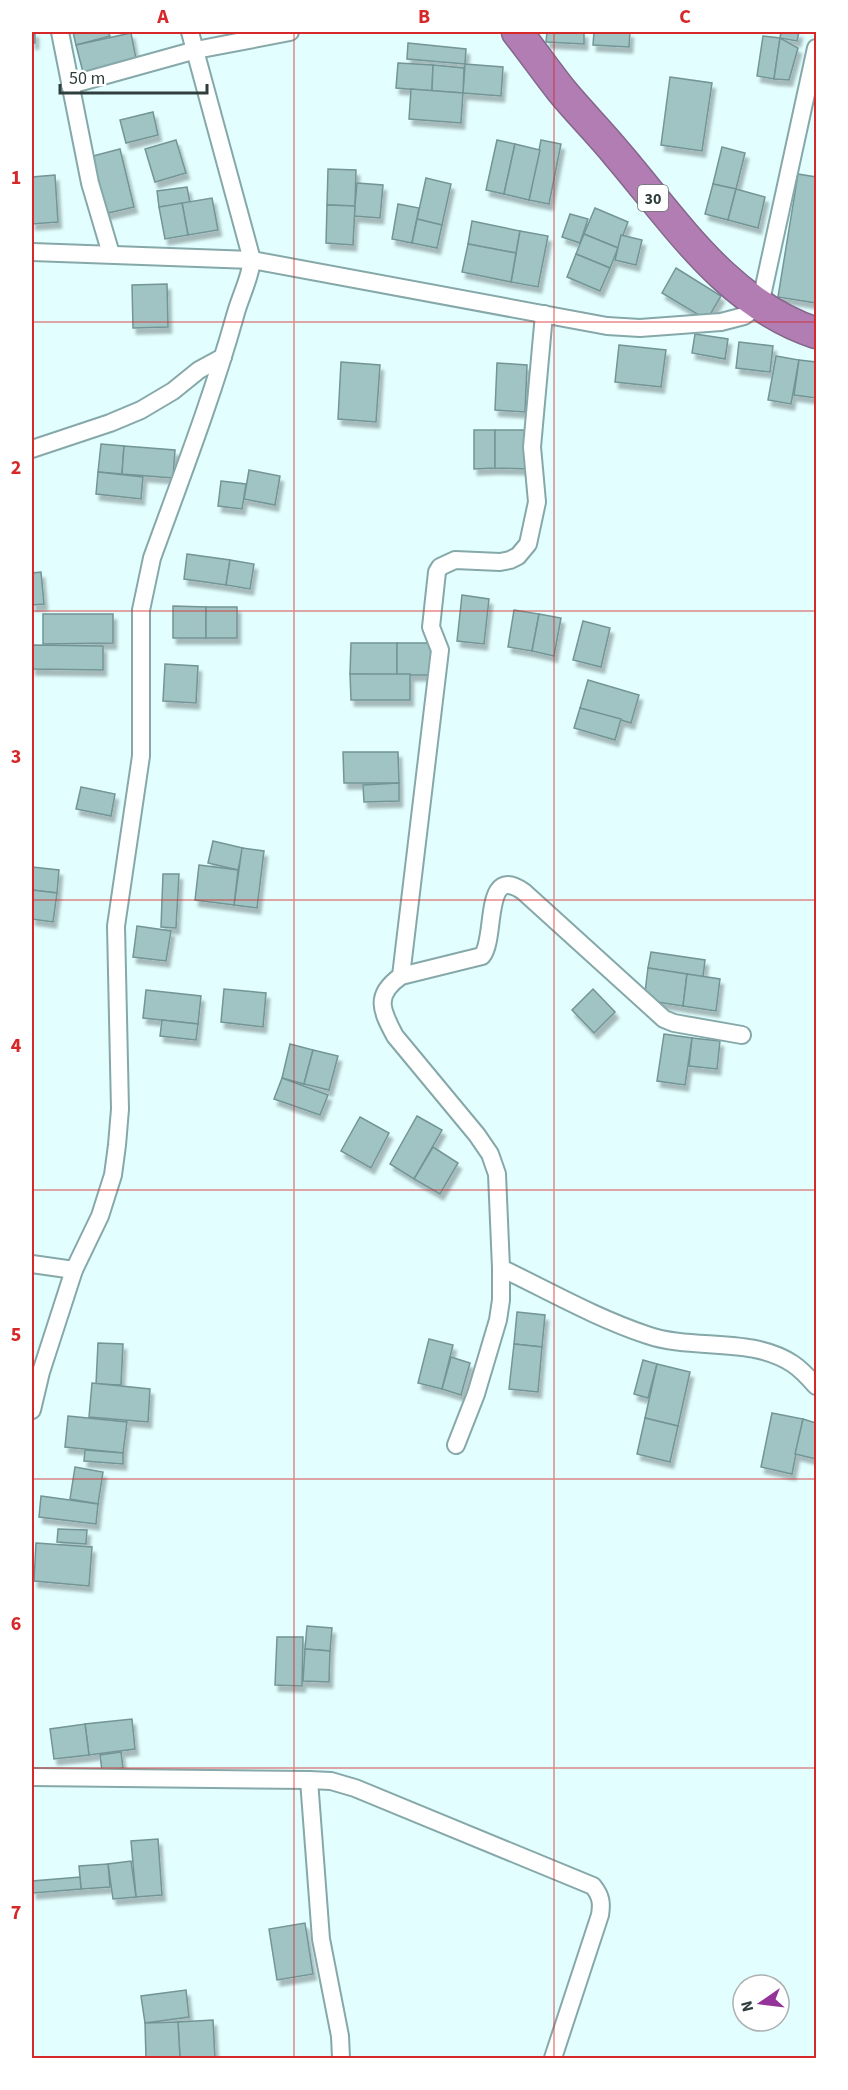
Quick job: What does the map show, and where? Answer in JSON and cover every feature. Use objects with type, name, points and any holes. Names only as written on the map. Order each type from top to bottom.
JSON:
[{"type":"highway","name":"30","points":[[517,32],[694,249],[737,288],[760,305],[816,333]]},
{"type":"street","points":[[60,32],[90,183],[111,254]]},
{"type":"street","points":[[32,1410],[41,1372],[74,1270],[100,1216],[113,1175],[120,1109],[116,926],[141,756],[141,610],[152,558],[223,357],[252,260],[190,32]]},
{"type":"street","points":[[70,85],[196,51],[290,32]]},
{"type":"street","points":[[32,252],[252,260],[607,326],[640,328],[732,320],[752,312],[760,305],[816,48]]},
{"type":"street","points":[[401,976],[440,650],[431,627],[437,572],[446,563],[455,561],[500,562],[510,560],[518,556],[528,544],[537,502],[532,447],[544,314]]},
{"type":"street","points":[[32,449],[141,410],[173,391],[199,370],[223,357]]},
{"type":"street","points":[[456,1445],[476,1394],[495,1330],[501,1300],[497,1174],[490,1154],[477,1135],[395,1036],[386,1020],[382,1007],[382,994],[389,984],[401,976],[482,956],[489,940],[494,897],[497,890],[503,886],[512,886],[524,892],[664,1019],[674,1023],[742,1035]]},
{"type":"street","points":[[32,1264],[74,1270]]},
{"type":"street","points":[[501,1268],[619,1325],[649,1336],[672,1341],[751,1348],[774,1355],[793,1364],[816,1386]]},
{"type":"street","points":[[32,1777],[331,1781],[355,1788],[593,1886],[602,1904],[600,1915],[553,2058]]},
{"type":"street","points":[[309,1780],[321,1939],[340,2036],[341,2058]]},
{"type":"building","points":[[32,32],[35,32],[35,43],[32,43]]},
{"type":"building","points":[[73,32],[108,32],[110,36],[76,45]]},
{"type":"building","points":[[547,32],[584,32],[584,44],[546,42]]},
{"type":"building","points":[[594,32],[630,32],[629,47],[593,45]]},
{"type":"building","points":[[781,32],[799,32],[797,41],[780,38]]},
{"type":"building","points":[[131,33],[137,64],[84,76],[76,45]]},
{"type":"building","points":[[763,36],[780,38],[774,79],[757,76]]},
{"type":"building","points":[[780,38],[798,48],[789,80],[774,79]]},
{"type":"building","points":[[408,43],[466,49],[465,64],[407,59]]},
{"type":"building","points":[[398,63],[433,65],[432,91],[396,88]]},
{"type":"building","points":[[465,64],[503,67],[501,96],[463,93]]},
{"type":"building","points":[[433,65],[464,68],[463,93],[432,91]]},
{"type":"building","points":[[670,77],[712,83],[702,151],[661,145]]},
{"type":"building","points":[[411,89],[463,93],[461,123],[409,119]]},
{"type":"building","points":[[153,112],[158,135],[126,143],[120,120]]},
{"type":"building","points":[[176,140],[186,173],[155,182],[145,149]]},
{"type":"building","points":[[497,140],[515,144],[504,194],[486,190]]},
{"type":"building","points":[[541,140],[561,144],[549,204],[529,200]]},
{"type":"building","points":[[515,144],[540,150],[529,200],[504,194]]},
{"type":"building","points":[[722,147],[745,153],[736,189],[713,184]]},
{"type":"building","points":[[120,149],[134,207],[104,214],[89,157]]},
{"type":"building","points":[[328,169],[356,170],[355,206],[327,205]]},
{"type":"building","points":[[798,174],[816,177],[816,303],[778,297]]},
{"type":"building","points":[[55,175],[58,222],[32,224],[32,177]]},
{"type":"building","points":[[426,178],[451,184],[442,225],[417,219]]},
{"type":"building","points":[[357,183],[383,185],[380,218],[354,216]]},
{"type":"building","points":[[713,184],[736,189],[728,220],[705,214]]},
{"type":"building","points":[[187,187],[190,203],[159,207],[157,191]]},
{"type":"building","points":[[736,189],[765,197],[758,228],[728,220]]},
{"type":"building","points":[[212,198],[218,230],[188,235],[182,203]]},
{"type":"building","points":[[182,203],[188,235],[165,239],[159,207]]},
{"type":"building","points":[[398,204],[419,208],[412,243],[392,239]]},
{"type":"building","points":[[327,205],[355,206],[353,245],[326,243]]},
{"type":"building","points":[[595,208],[628,222],[618,248],[584,234]]},
{"type":"building","points":[[570,214],[588,219],[580,243],[562,237]]},
{"type":"building","points":[[417,219],[442,225],[437,248],[412,243]]},
{"type":"building","points":[[472,221],[520,231],[516,253],[468,244]]},
{"type":"building","points":[[520,231],[548,236],[538,287],[511,282]]},
{"type":"building","points":[[584,234],[618,248],[610,268],[576,254]]},
{"type":"building","points":[[621,235],[642,240],[636,265],[615,260]]},
{"type":"building","points":[[468,244],[516,253],[511,282],[462,272]]},
{"type":"building","points":[[576,254],[610,268],[600,291],[567,277]]},
{"type":"building","points":[[676,268],[721,296],[707,320],[662,293]]},
{"type":"building","points":[[167,284],[168,327],[133,328],[132,285]]},
{"type":"building","points":[[695,334],[728,339],[725,359],[692,353]]},
{"type":"building","points":[[739,342],[773,346],[770,372],[736,368]]},
{"type":"building","points":[[619,345],[666,350],[661,387],[615,382]]},
{"type":"building","points":[[776,356],[799,360],[791,404],[768,400]]},
{"type":"building","points":[[799,360],[816,362],[816,398],[794,395]]},
{"type":"building","points":[[341,362],[380,365],[376,422],[338,419]]},
{"type":"building","points":[[497,363],[527,365],[525,412],[495,410]]},
{"type":"building","points":[[474,430],[495,430],[495,468],[474,469]]},
{"type":"building","points":[[495,430],[528,430],[528,469],[495,468]]},
{"type":"building","points":[[101,444],[124,446],[122,474],[98,472]]},
{"type":"building","points":[[124,446],[175,450],[173,478],[122,474]]},
{"type":"building","points":[[249,470],[280,476],[275,505],[244,499]]},
{"type":"building","points":[[98,472],[143,477],[141,499],[96,494]]},
{"type":"building","points":[[221,481],[246,484],[242,509],[218,506]]},
{"type":"building","points":[[187,554],[230,560],[226,585],[184,579]]},
{"type":"building","points":[[230,560],[254,564],[250,589],[226,585]]},
{"type":"building","points":[[41,572],[44,604],[32,605],[32,573]]},
{"type":"building","points":[[462,595],[489,599],[484,644],[457,641]]},
{"type":"building","points":[[173,606],[206,607],[206,638],[173,638]]},
{"type":"building","points":[[206,607],[237,607],[237,638],[206,638]]},
{"type":"building","points":[[514,610],[539,614],[532,651],[508,647]]},
{"type":"building","points":[[43,614],[113,614],[113,643],[43,644]]},
{"type":"building","points":[[539,614],[561,618],[554,656],[532,651]]},
{"type":"building","points":[[583,621],[610,628],[601,667],[573,660]]},
{"type":"building","points":[[351,643],[397,643],[397,675],[350,674]]},
{"type":"building","points":[[397,643],[434,643],[434,675],[397,675]]},
{"type":"building","points":[[32,645],[103,646],[103,670],[32,669]]},
{"type":"building","points":[[165,664],[198,666],[196,703],[163,701]]},
{"type":"building","points":[[350,674],[410,674],[410,700],[351,700]]},
{"type":"building","points":[[588,680],[639,695],[631,723],[580,708]]},
{"type":"building","points":[[580,708],[621,719],[615,740],[574,728]]},
{"type":"building","points":[[343,752],[398,752],[399,783],[344,783]]},
{"type":"building","points":[[399,783],[399,801],[364,802],[363,785]]},
{"type":"building","points":[[81,787],[115,794],[111,816],[76,809]]},
{"type":"building","points":[[213,841],[243,848],[238,870],[208,863]]},
{"type":"building","points":[[242,848],[264,851],[257,908],[234,905]]},
{"type":"building","points":[[199,865],[238,870],[234,905],[195,900]]},
{"type":"building","points":[[32,867],[59,870],[57,893],[32,890]]},
{"type":"building","points":[[163,874],[179,874],[176,928],[161,927]]},
{"type":"building","points":[[32,890],[57,893],[53,922],[32,919]]},
{"type":"building","points":[[137,926],[171,931],[166,961],[133,957]]},
{"type":"building","points":[[651,952],[705,960],[703,977],[648,968]]},
{"type":"building","points":[[648,968],[687,974],[683,1006],[644,1000]]},
{"type":"building","points":[[687,974],[720,979],[716,1011],[683,1006]]},
{"type":"building","points":[[224,989],[266,993],[263,1027],[221,1022]]},
{"type":"building","points":[[593,989],[615,1012],[594,1033],[572,1010]]},
{"type":"building","points":[[146,990],[201,996],[198,1024],[143,1018]]},
{"type":"building","points":[[162,1020],[198,1024],[196,1040],[160,1036]]},
{"type":"building","points":[[664,1034],[692,1038],[685,1085],[657,1081]]},
{"type":"building","points":[[692,1038],[720,1041],[717,1069],[689,1066]]},
{"type":"building","points":[[290,1044],[313,1050],[304,1084],[282,1078]]},
{"type":"building","points":[[313,1050],[338,1056],[329,1090],[304,1084]]},
{"type":"building","points":[[282,1078],[328,1095],[320,1115],[274,1099]]},
{"type":"building","points":[[417,1116],[442,1130],[414,1179],[390,1164]]},
{"type":"building","points":[[360,1117],[389,1133],[371,1168],[341,1151]]},
{"type":"building","points":[[433,1147],[458,1163],[440,1194],[414,1179]]},
{"type":"building","points":[[517,1312],[545,1315],[542,1347],[514,1344]]},
{"type":"building","points":[[429,1339],[453,1345],[442,1389],[418,1383]]},
{"type":"building","points":[[98,1343],[123,1344],[121,1385],[96,1384]]},
{"type":"building","points":[[514,1344],[542,1347],[538,1392],[509,1389]]},
{"type":"building","points":[[451,1357],[470,1363],[461,1395],[442,1389]]},
{"type":"building","points":[[643,1360],[657,1364],[648,1398],[634,1394]]},
{"type":"building","points":[[657,1364],[690,1372],[678,1426],[645,1418]]},
{"type":"building","points":[[92,1383],[150,1389],[148,1422],[89,1417]]},
{"type":"building","points":[[772,1413],[803,1419],[792,1474],[761,1467]]},
{"type":"building","points":[[68,1416],[127,1422],[123,1453],[65,1447]]},
{"type":"building","points":[[645,1418],[678,1426],[670,1462],[637,1454]]},
{"type":"building","points":[[803,1419],[816,1423],[816,1459],[795,1454]]},
{"type":"building","points":[[85,1450],[123,1453],[123,1464],[84,1461]]},
{"type":"building","points":[[75,1467],[103,1472],[98,1504],[70,1499]]},
{"type":"building","points":[[41,1496],[98,1504],[96,1524],[39,1517]]},
{"type":"building","points":[[58,1529],[87,1530],[86,1544],[57,1542]]},
{"type":"building","points":[[36,1543],[92,1547],[89,1586],[34,1581]]},
{"type":"building","points":[[307,1626],[332,1628],[330,1651],[305,1649]]},
{"type":"building","points":[[277,1637],[303,1637],[302,1686],[275,1685]]},
{"type":"building","points":[[305,1649],[330,1651],[329,1682],[303,1681]]},
{"type":"building","points":[[132,1719],[135,1749],[89,1755],[85,1724]]},
{"type":"building","points":[[85,1724],[89,1755],[54,1759],[50,1729]]},
{"type":"building","points":[[121,1752],[123,1768],[102,1771],[100,1755]]},
{"type":"building","points":[[158,1839],[162,1895],[136,1897],[131,1841]]},
{"type":"building","points":[[131,1861],[136,1897],[113,1899],[108,1864]]},
{"type":"building","points":[[108,1864],[110,1887],[81,1889],[79,1866]]},
{"type":"building","points":[[80,1877],[81,1889],[33,1893],[32,1881]]},
{"type":"building","points":[[305,1923],[313,1974],[277,1980],[269,1929]]},
{"type":"building","points":[[186,1990],[189,2017],[145,2023],[141,1996]]},
{"type":"building","points":[[213,2020],[215,2058],[180,2058],[178,2022]]},
{"type":"building","points":[[178,2022],[180,2058],[146,2058],[145,2023]]}]
